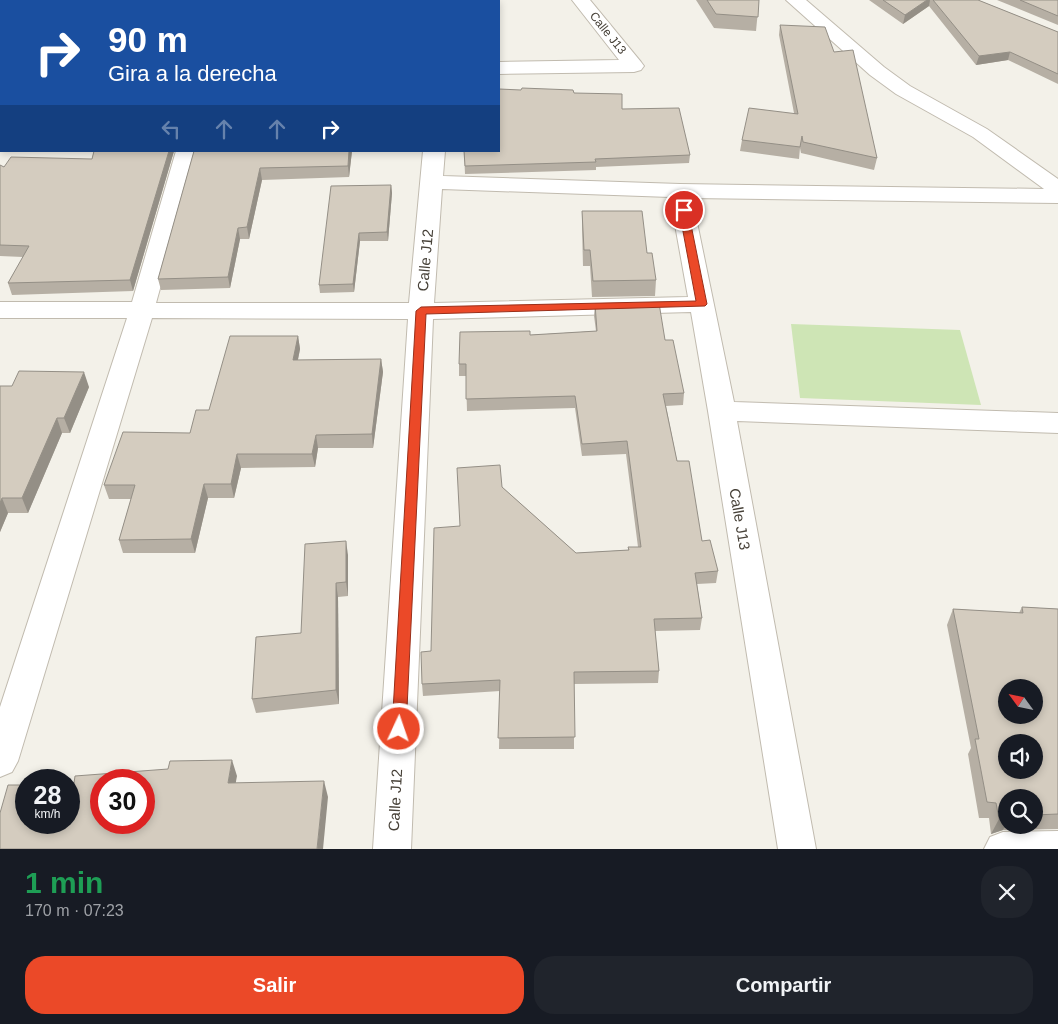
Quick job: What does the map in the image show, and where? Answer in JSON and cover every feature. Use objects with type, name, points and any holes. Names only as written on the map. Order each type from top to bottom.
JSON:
[{"type":"street","name":"Calle J13","points":[[500,68],[634,66],[582,0]]},
{"type":"street","points":[[795,0],[876,71],[903,90],[980,133],[1058,189]]},
{"type":"street","points":[[0,761],[142,310],[187,152]]},
{"type":"street","name":"Calle J12","points":[[392,849],[421,311],[434,152]]},
{"type":"street","points":[[432,182],[680,191],[1058,196]]},
{"type":"street","name":"Calle J13","points":[[680,191],[722,411],[797,849]]},
{"type":"street","points":[[0,310],[421,311],[702,304]]},
{"type":"street","points":[[722,411],[1058,423]]},
{"type":"street","points":[[1003,849],[1058,848]]},
{"type":"green space","points":[[791,324],[960,330],[981,405],[800,398]]},
{"type":"building","points":[[707,0],[759,0],[758,17],[716,14]]},
{"type":"building","points":[[883,0],[927,0],[905,15]]},
{"type":"building","points":[[933,0],[978,0],[1058,32],[1058,74],[1010,52],[979,56]]},
{"type":"building","points":[[1020,0],[1058,0],[1058,16]]},
{"type":"building","points":[[780,25],[825,27],[834,52],[853,50],[877,158],[803,142],[802,136],[800,147],[742,140],[749,108],[798,114]]},
{"type":"building","points":[[522,88],[573,90],[574,93],[622,94],[622,109],[679,108],[690,155],[595,159],[596,162],[465,166],[464,152],[500,152],[500,89],[521,90]]},
{"type":"building","points":[[94,152],[169,152],[130,280],[8,283],[29,246],[0,245],[0,165],[4,167],[11,157],[92,159]]},
{"type":"building","points":[[194,152],[349,152],[348,166],[260,168],[247,227],[238,228],[228,277],[158,279]]},
{"type":"building","points":[[391,185],[387,232],[359,233],[353,284],[319,285],[331,186]]},
{"type":"building","points":[[582,211],[642,211],[647,253],[652,253],[656,280],[593,281],[590,250],[584,250]]},
{"type":"building","points":[[659,303],[665,340],[673,340],[684,393],[663,394],[677,461],[689,461],[702,541],[710,540],[718,571],[695,573],[702,618],[654,619],[659,671],[574,672],[575,737],[498,738],[500,680],[422,684],[421,652],[431,651],[434,528],[460,526],[457,468],[500,465],[502,487],[576,553],[629,550],[628,547],[641,547],[627,441],[582,444],[575,396],[466,399],[466,364],[459,364],[460,332],[530,331],[530,335],[597,331],[595,304]]},
{"type":"building","points":[[230,336],[298,336],[293,360],[381,359],[372,434],[316,435],[312,454],[237,454],[231,484],[204,484],[191,539],[119,540],[135,485],[104,485],[123,432],[190,433],[196,410],[209,410]]},
{"type":"building","points":[[19,371],[84,372],[64,418],[57,418],[22,498],[2,498],[0,503],[0,386],[12,386]]},
{"type":"building","points":[[346,541],[346,582],[336,583],[336,690],[252,699],[256,637],[301,633],[305,544]]},
{"type":"building","points":[[1022,607],[1058,609],[1058,814],[1043,815],[1043,789],[998,789],[998,814],[996,803],[987,802],[975,739],[979,739],[953,609],[1023,613]]},
{"type":"building","points":[[232,760],[228,783],[324,781],[317,849],[0,849],[0,813],[8,785],[15,785],[15,834],[80,834],[80,776],[90,775],[90,834],[155,834],[155,770],[168,769],[170,761]]},
{"type":"route","points":[[399,729],[421,311],[702,304],[684,210]]}]
